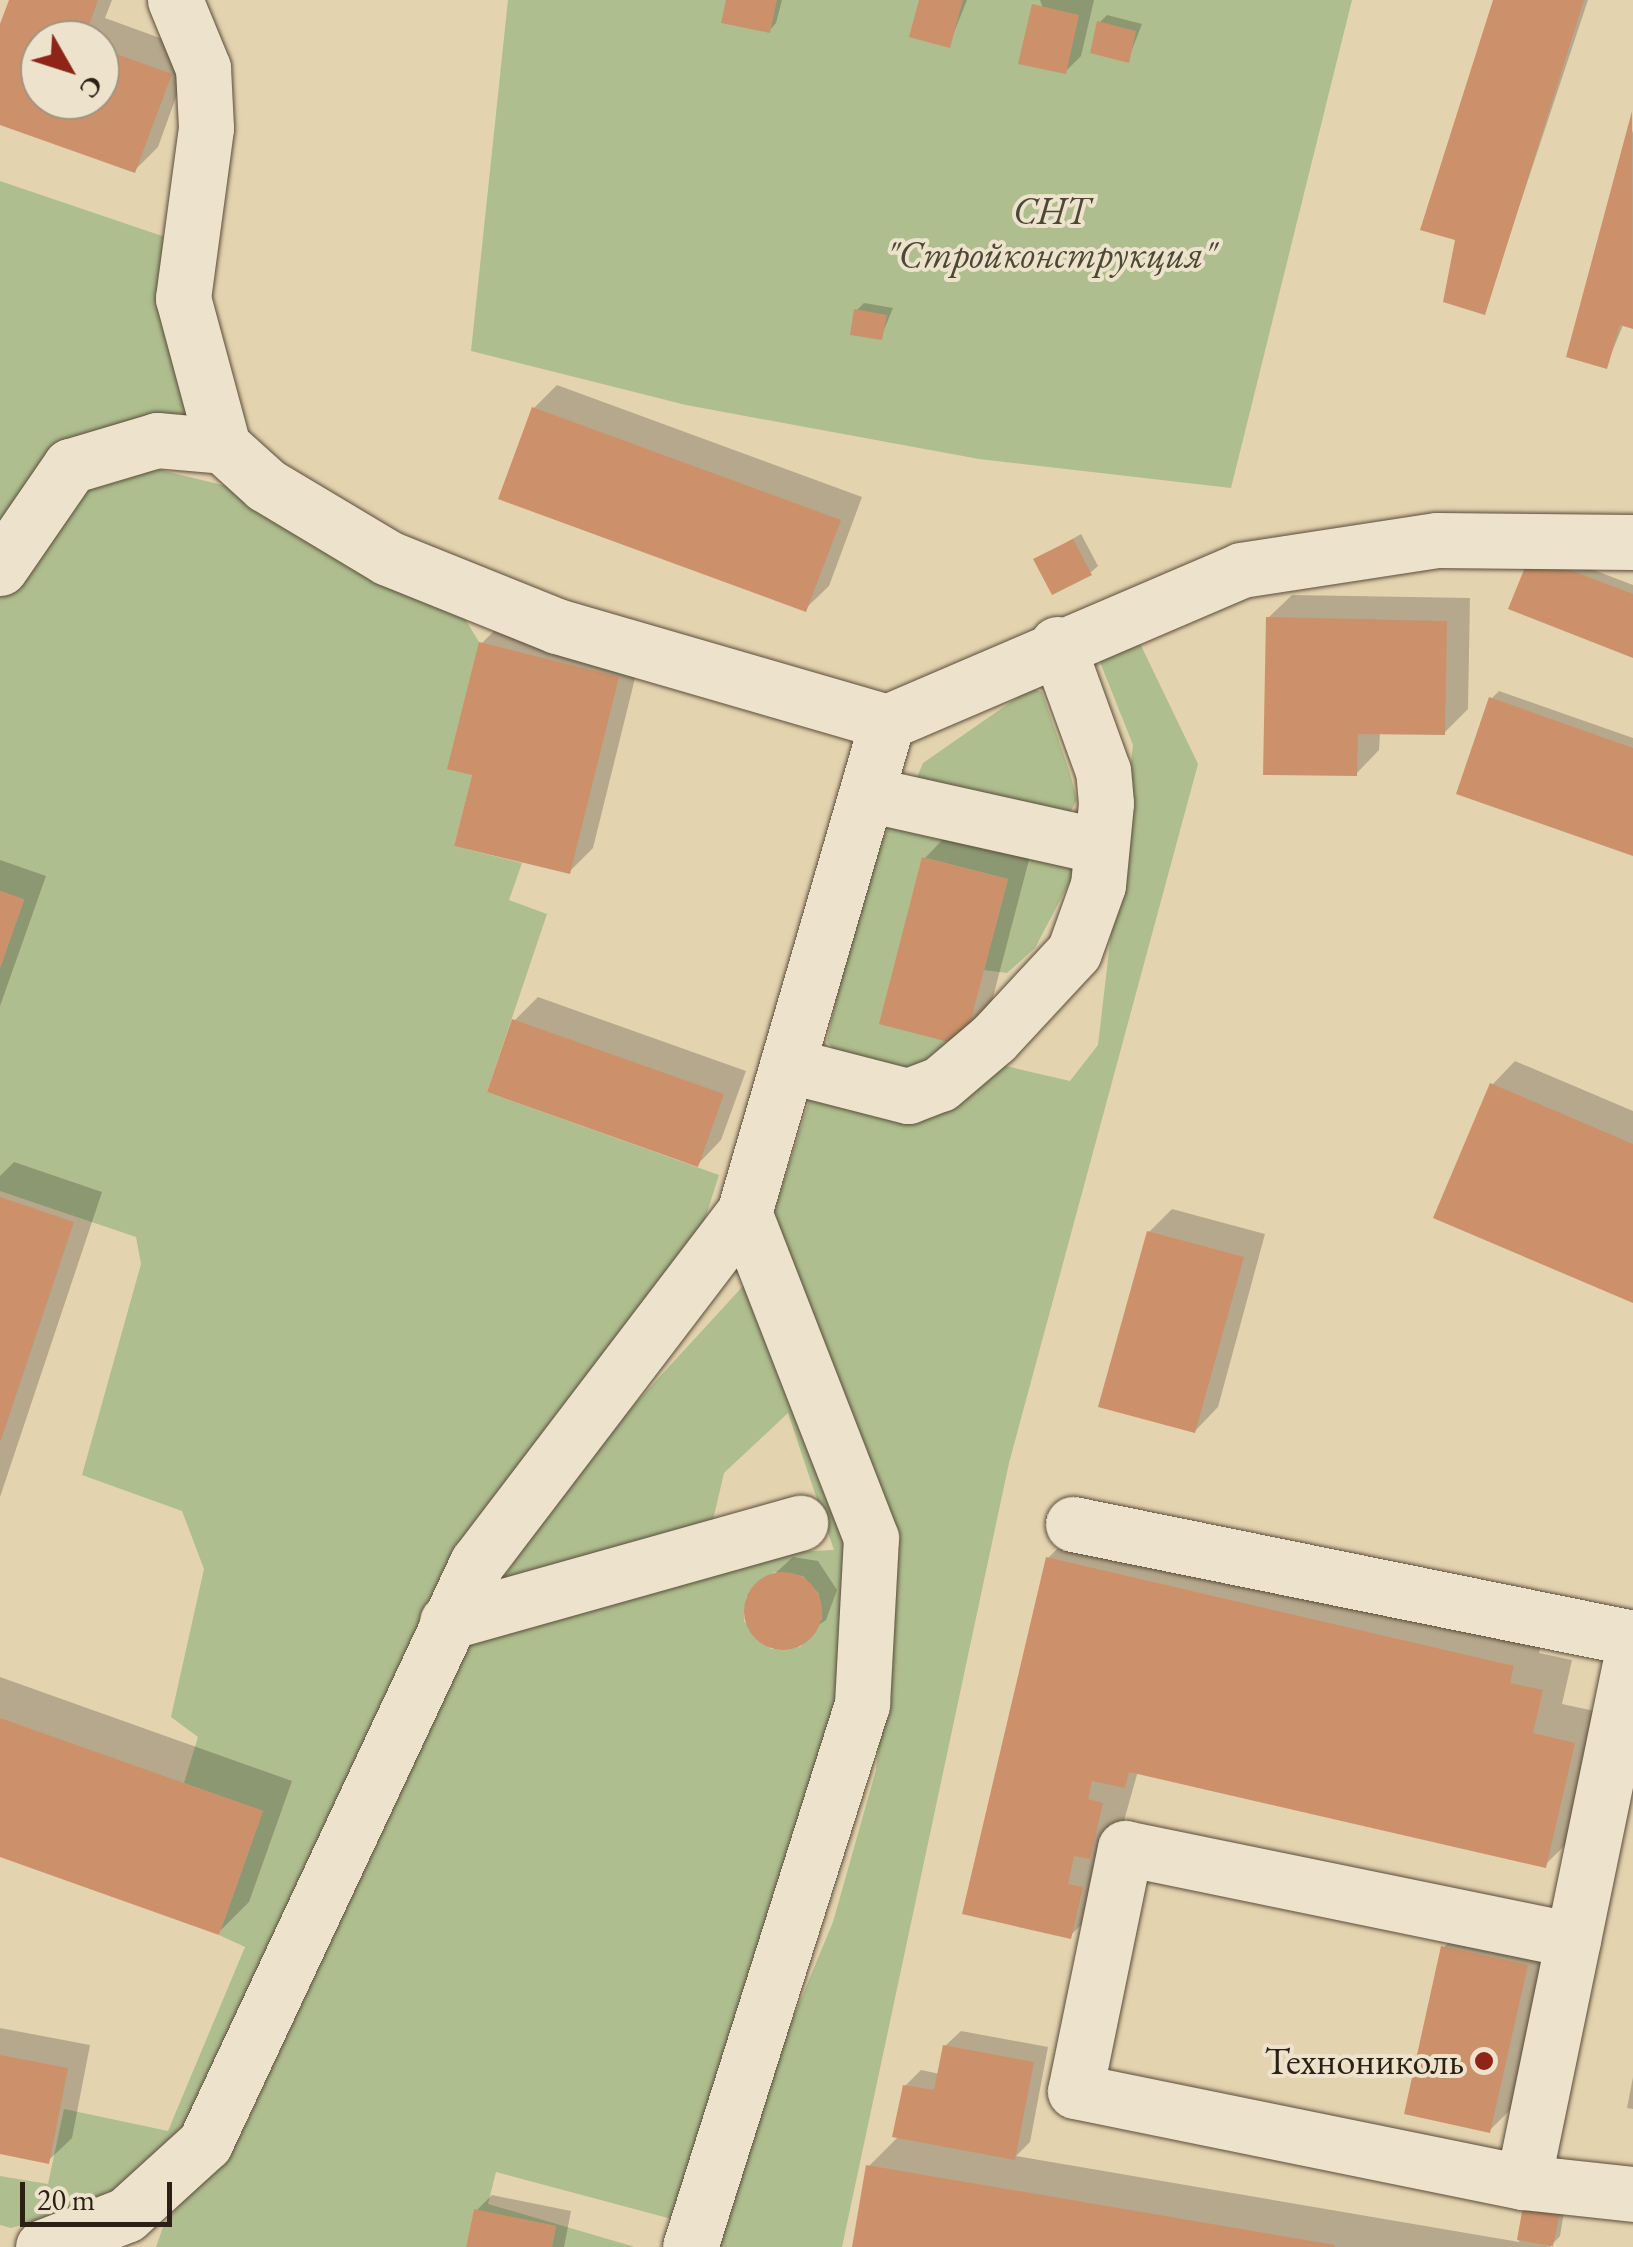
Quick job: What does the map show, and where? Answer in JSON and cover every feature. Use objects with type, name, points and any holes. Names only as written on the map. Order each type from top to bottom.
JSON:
[{"type":"street","points":[[176,0],[203,68],[206,128],[182,298],[223,446],[266,485],[388,558],[558,626],[888,722],[1058,644],[1242,570],[1437,540],[1633,542]]},
{"type":"street","points":[[0,568],[70,466],[158,440],[223,446]]},
{"type":"street","points":[[787,1065],[880,1096],[940,1084],[1074,952],[1100,846],[1103,771],[1058,644]]},
{"type":"street","points":[[43,2247],[123,2231],[169,2183],[230,2104],[478,1562],[744,1213],[888,722]]},
{"type":"street","points":[[867,794],[1100,846]]},
{"type":"street","points":[[690,2247],[862,1704],[871,1538],[744,1213]]},
{"type":"street","points":[[448,1622],[800,1523]]},
{"type":"street","points":[[1073,1524],[1633,1638]]},
{"type":"street","points":[[1523,2182],[1633,1649]]},
{"type":"street","points":[[1573,1940],[1125,1848],[1075,2092],[1523,2182],[1633,2194]]},
{"type":"green space","name":"СНТ \"Стройконструкция\"","points":[[508,0],[1352,0],[1231,488],[979,459],[686,405],[471,351]]},
{"type":"green space","points":[[0,181],[171,239],[193,423],[0,539]]},
{"type":"green space","points":[[148,467],[247,491],[462,614],[479,642],[472,775],[454,846],[522,863],[509,900],[547,914],[487,1092],[719,1175],[704,1222],[172,2153],[96,2204],[11,2228],[0,2225],[0,2176],[48,2184],[64,2109],[168,2131],[245,1947],[219,1935],[263,1811],[184,1783],[198,1737],[171,1717],[204,1569],[182,1511],[82,1475],[141,1264],[136,1237],[0,1191],[0,968],[24,900],[0,891],[0,598],[89,482]]},
{"type":"green space","points":[[1134,631],[1198,764],[1009,1463],[842,2247],[698,2247],[833,1922],[876,1770],[888,1664],[767,1235],[811,1095],[993,1063],[1070,1081],[1098,1045],[1133,745],[1100,662],[1111,637]]},
{"type":"green space","points":[[1031,688],[1042,692],[1070,773],[1077,800],[1067,818],[916,780],[923,763]]},
{"type":"green space","points":[[892,821],[1077,868],[1035,948],[1007,973],[984,970],[1008,879],[922,857],[956,1044],[906,1084],[840,1058],[827,1041],[862,880]]},
{"type":"green space","points":[[755,1273],[853,1543],[859,1687],[683,2222],[496,2172],[488,2204],[635,2247],[552,2247],[556,2226],[474,2210],[466,2247],[156,2247],[164,2224],[246,2124],[461,1653],[475,1639],[730,1555],[834,1550],[788,1413],[724,1473],[710,1533],[491,1597],[577,1467]],"holes":[[[774,1572],[803,1576],[819,1594],[822,1619],[800,1647],[771,1649],[744,1621],[746,1597]]]},
{"type":"building","points":[[9,0],[98,0],[91,20],[20,20],[20,120],[120,120],[120,55],[172,74],[135,173],[0,125],[0,24]]},
{"type":"building","points":[[726,0],[777,0],[770,33],[721,23]]},
{"type":"building","points":[[919,0],[963,0],[950,48],[909,37]]},
{"type":"building","points":[[1493,0],[1584,0],[1485,315],[1443,302],[1455,240],[1420,230]]},
{"type":"building","points":[[1032,4],[1079,15],[1066,74],[1018,64]]},
{"type":"building","points":[[1097,21],[1136,31],[1129,63],[1090,53]]},
{"type":"building","points":[[1632,111],[1633,329],[1620,325],[1607,369],[1566,357]]},
{"type":"building","points":[[854,309],[887,315],[882,340],[850,335]]},
{"type":"building","points":[[532,407],[841,520],[806,612],[498,499]]},
{"type":"building","points":[[1073,539],[1092,575],[1052,595],[1033,559]]},
{"type":"building","points":[[1530,555],[1633,594],[1633,658],[1508,609]]},
{"type":"building","points":[[1266,617],[1447,621],[1445,735],[1358,734],[1357,776],[1263,775]]},
{"type":"building","points":[[479,642],[619,677],[570,874],[454,846],[472,775],[447,769]]},
{"type":"building","points":[[1489,697],[1633,748],[1633,856],[1456,794]]},
{"type":"building","points":[[922,857],[1008,879],[964,1046],[879,1024]]},
{"type":"building","points":[[0,891],[24,899],[1,966],[0,966]]},
{"type":"building","points":[[512,1019],[724,1094],[698,1167],[487,1092]]},
{"type":"building","points":[[1490,1083],[1633,1144],[1633,1303],[1433,1218]]},
{"type":"building","points":[[0,1197],[74,1222],[1,1440],[0,1440]]},
{"type":"building","points":[[1147,1231],[1244,1257],[1195,1433],[1098,1407]]},
{"type":"building","points":[[1046,1557],[1514,1666],[1510,1683],[1543,1690],[1533,1733],[1575,1743],[1546,1868],[1129,1772],[1125,1788],[1092,1781],[1088,1799],[1103,1803],[1090,1859],[1074,1856],[1068,1884],[1083,1887],[1071,1939],[962,1914]]},
{"type":"building","points":[[775,1572],[791,1572],[816,1589],[822,1611],[816,1633],[805,1644],[791,1650],[775,1650],[750,1633],[744,1619],[744,1603],[761,1578]]},
{"type":"building","points":[[0,1718],[263,1811],[219,1935],[0,1857]]},
{"type":"building","points":[[1441,1946],[1528,1965],[1490,2133],[1404,2114]]},
{"type":"building","points":[[943,2045],[1034,2062],[1015,2160],[892,2137],[903,2085],[934,2090]]},
{"type":"building","points":[[0,2055],[68,2068],[49,2164],[0,2154]]},
{"type":"building","points":[[866,2165],[1335,2245],[1335,2247],[852,2247]]},
{"type":"building","points":[[1524,2200],[1561,2207],[1553,2246],[1517,2240]]},
{"type":"building","points":[[474,2209],[556,2226],[552,2247],[466,2247]]},
{"type":"place","name":"Технониколь","points":[[1484,2061]]}]
